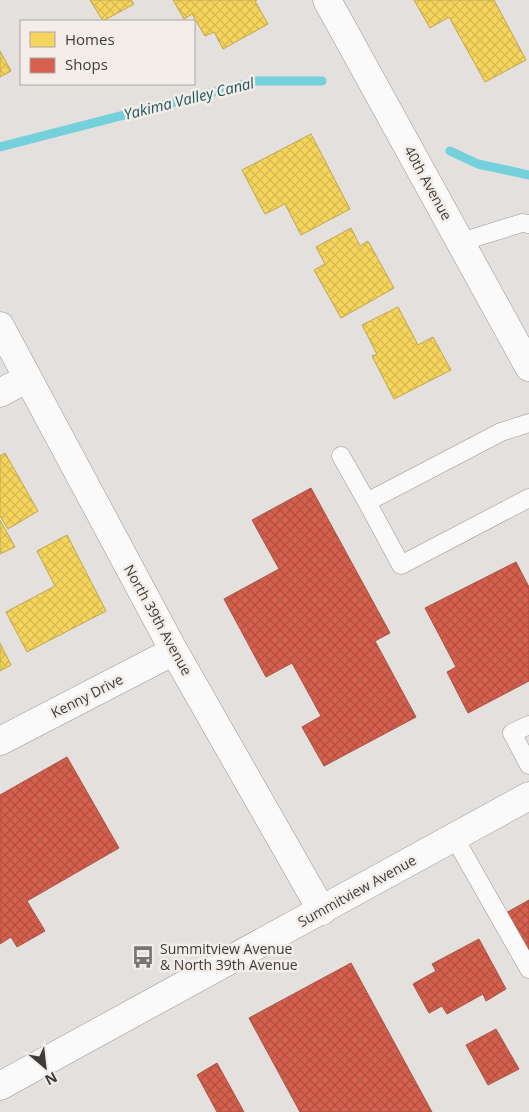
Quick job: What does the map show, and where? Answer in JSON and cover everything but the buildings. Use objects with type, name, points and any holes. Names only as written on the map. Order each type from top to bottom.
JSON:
[{"type":"main road","name":"40th Avenue","points":[[328,0],[529,367]]},
{"type":"main road","name":"North 39th Avenue","points":[[0,326],[174,651],[322,910]]},
{"type":"main road","points":[[0,392],[28,378]]},
{"type":"main road","name":"Kenny Drive","points":[[0,741],[174,651]]},
{"type":"main road","name":"Summitview Avenue","points":[[0,1086],[529,796]]},
{"type":"lane","points":[[461,242],[522,223],[529,224]]},
{"type":"lane","points":[[367,502],[500,432],[529,423]]},
{"type":"lane","points":[[341,456],[401,565],[528,501]]},
{"type":"lane","points":[[529,725],[512,733],[529,765]]},
{"type":"lane","points":[[454,837],[529,969]]},
{"type":"waterway","name":"Yakima Valley Canal","points":[[0,147],[256,81],[322,81]]},
{"type":"waterway","name":"Yakima Valley Canal","points":[[450,151],[478,164],[529,175]]},
{"type":"place","name":"Summitview Avenue & North 39th Avenue","points":[[143,957]]}]
